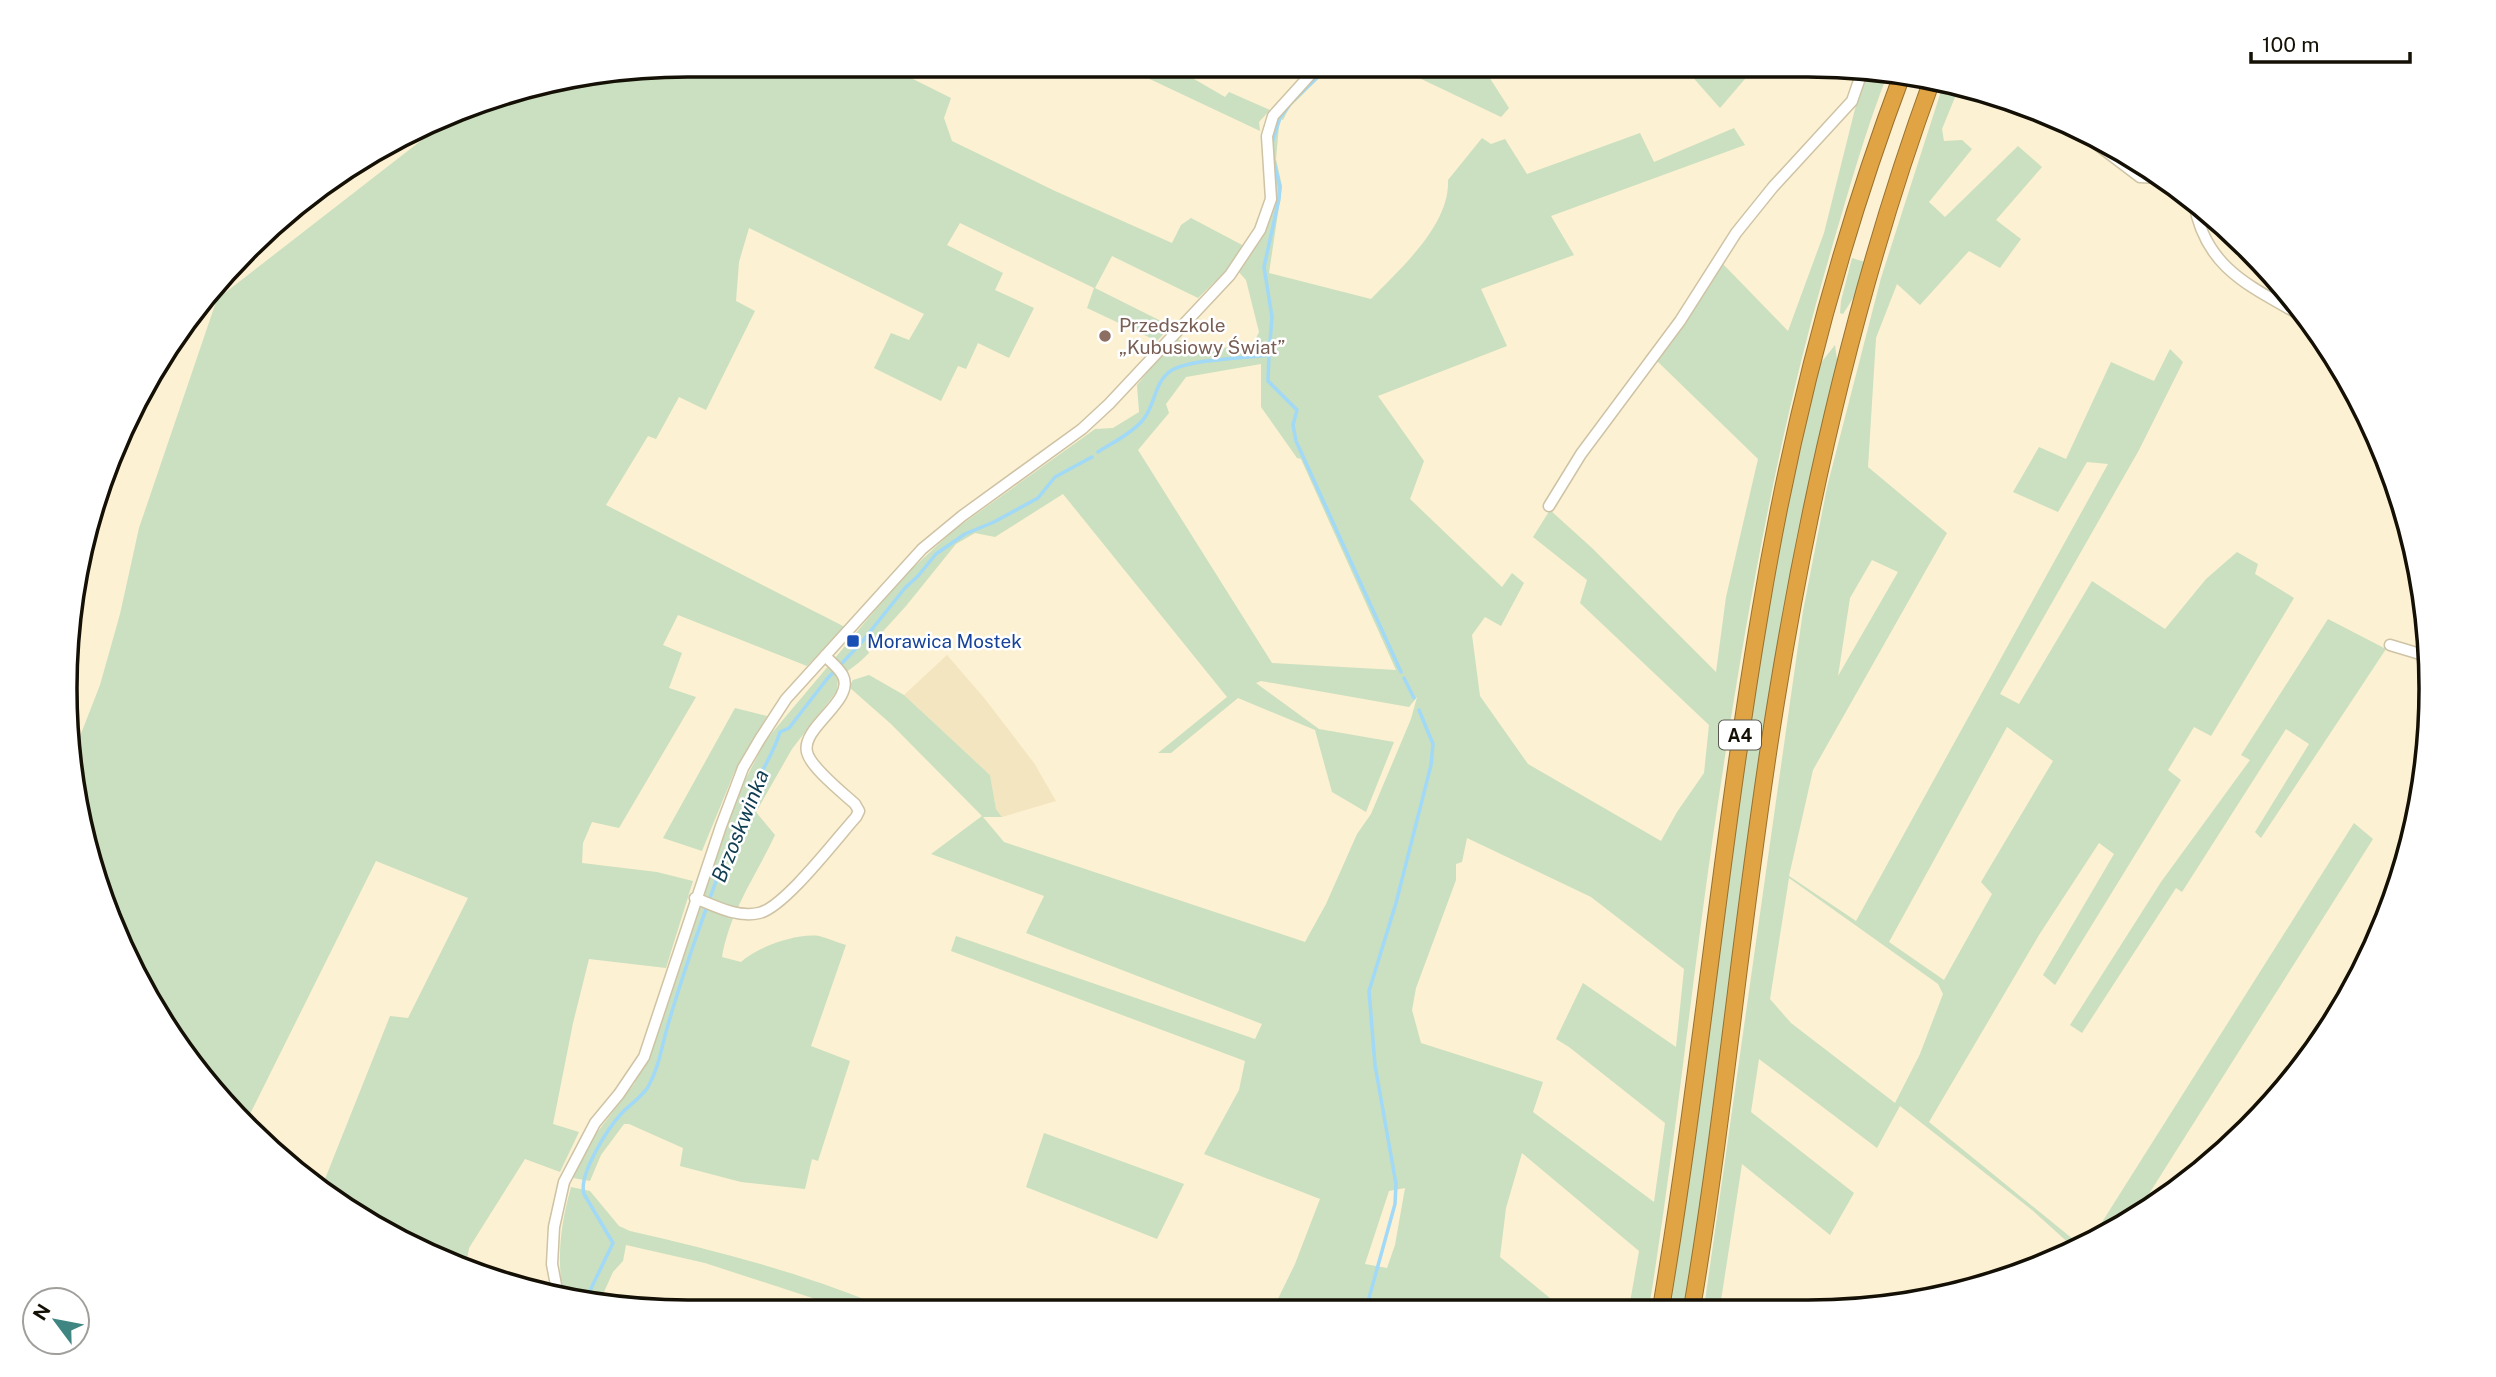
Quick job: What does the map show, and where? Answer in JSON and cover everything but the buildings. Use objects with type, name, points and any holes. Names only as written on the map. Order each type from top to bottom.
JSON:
[{"type":"highway","name":"A4","points":[[1662,1300],[1730,804],[1760,609],[1779,512],[1826,313],[1869,171],[1899,84]]},
{"type":"highway","name":"A4","points":[[1693,1300],[1775,706],[1805,533],[1855,323],[1929,89]]},
{"type":"street","points":[[556,1285],[552,1264],[554,1227],[564,1182],[595,1123],[644,1057],[743,768],[786,699],[922,548],[1082,429],[1109,404],[1230,275],[1260,230],[1271,199],[1267,136],[1273,116],[1308,77]]},
{"type":"street","points":[[1549,506],[1588,444],[1680,321],[1736,233],[1773,187],[1852,101],[1859,79]]},
{"type":"street","points":[[2196,216],[2210,250],[2218,259],[2247,283],[2284,305]]},
{"type":"street","points":[[2390,645],[2418,653]]},
{"type":"street","points":[[700,900],[733,913],[759,913],[770,908],[793,888],[856,817],[859,811],[855,804],[814,764],[807,752],[807,743],[814,730],[841,696],[844,687],[838,670],[825,656]]},
{"type":"shaded area","points":[[947,655],[1034,763],[1056,801],[1002,817],[996,809],[990,775],[904,695]]},
{"type":"green space","points":[[909,77],[951,98],[944,118],[952,141],[1172,243],[1181,225],[1191,218],[1246,247],[1198,298],[1112,256],[1095,288],[1171,326],[1157,341],[1087,308],[1094,288],[960,223],[947,245],[1003,273],[995,290],[1034,308],[1009,358],[978,343],[966,369],[958,366],[941,401],[874,368],[891,333],[909,340],[924,314],[749,228],[739,262],[736,301],[755,311],[706,410],[679,397],[656,439],[648,436],[606,505],[845,627],[807,666],[678,615],[663,645],[682,653],[669,688],[696,697],[619,828],[592,822],[583,843],[582,863],[657,872],[693,881],[666,968],[589,959],[553,1124],[579,1132],[560,1172],[525,1159],[469,1248],[467,1258],[383,1218],[325,1180],[390,1016],[408,1018],[468,898],[376,861],[250,1114],[203,1061],[159,994],[124,923],[98,847],[82,768],[79,739],[100,685],[120,614],[139,528],[218,298],[427,136],[492,109],[530,98],[609,82],[649,78]]},
{"type":"green space","points":[[1145,77],[1191,77],[1225,97],[1229,92],[1270,110],[1259,122],[1260,131]]},
{"type":"green space","points":[[1314,77],[1320,77],[1289,108],[1283,120],[1277,117]]},
{"type":"green space","points":[[1417,77],[1489,77],[1509,108],[1501,117]]},
{"type":"green space","points":[[1693,77],[1747,77],[1720,108]]},
{"type":"green space","points":[[1862,80],[1885,82],[1857,162],[1810,326],[1761,546],[1712,843],[1650,1300],[1630,1300],[1639,1251],[1522,1153],[1506,1208],[1500,1257],[1552,1300],[1277,1300],[1295,1264],[1320,1199],[1204,1154],[1239,1090],[1245,1061],[951,951],[956,936],[1255,1039],[1262,1024],[1026,933],[1044,896],[931,854],[982,816],[891,724],[849,687],[853,680],[869,675],[904,695],[990,775],[996,809],[1002,817],[983,817],[1004,842],[1305,942],[1326,904],[1357,834],[1371,814],[1411,719],[1417,697],[1409,707],[1261,681],[1256,683],[1319,729],[1394,742],[1366,812],[1332,792],[1315,730],[1238,698],[1171,753],[1158,753],[1227,697],[1063,494],[995,537],[975,533],[956,544],[867,649],[869,653],[838,679],[837,691],[792,749],[756,812],[775,835],[737,909],[722,957],[741,962],[767,946],[810,936],[819,936],[846,945],[811,1046],[850,1061],[818,1161],[812,1159],[805,1189],[741,1182],[680,1166],[683,1148],[629,1124],[624,1124],[601,1155],[590,1181],[573,1178],[589,1143],[634,1084],[651,1052],[698,904],[744,782],[766,740],[903,577],[954,530],[1095,429],[1113,428],[1139,412],[1137,385],[1176,337],[1192,352],[1253,344],[1259,332],[1246,280],[1237,270],[1272,202],[1273,125],[1279,126],[1276,159],[1282,186],[1269,273],[1371,299],[1422,245],[1441,213],[1448,180],[1482,138],[1491,144],[1505,139],[1527,174],[1640,133],[1654,162],[1734,128],[1745,145],[1551,216],[1574,255],[1481,289],[1507,346],[1378,396],[1424,461],[1410,499],[1502,587],[1512,573],[1524,583],[1501,626],[1485,617],[1472,635],[1480,696],[1528,764],[1661,841],[1704,773],[1709,725],[1580,603],[1587,580],[1533,537],[1550,510],[1592,548],[1716,672],[1726,597],[1758,459],[1656,360],[1721,262],[1788,331],[1824,233]],"holes":[[[1261,364],[1261,407],[1297,458],[1301,459],[1396,670],[1272,663],[1138,450],[1169,413],[1166,404],[1186,377]],[[1467,838],[1591,897],[1684,969],[1676,1047],[1583,983],[1556,1039],[1665,1123],[1654,1202],[1533,1112],[1543,1082],[1421,1043],[1412,1010],[1416,988],[1456,880],[1456,864],[1462,862]],[[1405,1188],[1395,1245],[1387,1268],[1365,1264],[1389,1191]]]},
{"type":"green space","points":[[1941,92],[1956,96],[1942,129],[1944,141],[1962,140],[1972,149],[1929,202],[1945,217],[2018,146],[2042,167],[1996,220],[2021,239],[2000,268],[1969,251],[1920,305],[1897,284],[1876,338],[1868,467],[1947,533],[1813,770],[1789,876],[1856,921],[2108,464],[2087,462],[2058,512],[2013,492],[2039,447],[2066,459],[2111,362],[2154,381],[2170,349],[2183,362],[2139,450],[2000,694],[2019,704],[2092,581],[2165,629],[2206,579],[2237,552],[2258,564],[2255,574],[2294,598],[2211,736],[2194,727],[2168,770],[2181,780],[2055,985],[2043,975],[2114,854],[2099,843],[2039,935],[1929,1122],[2073,1239],[2067,1242],[2032,1210],[1900,1106],[1877,1148],[1759,1059],[1751,1112],[1854,1193],[1830,1235],[1742,1164],[1721,1300],[1705,1300],[1803,611],[1827,487],[1881,278]],"holes":[[[1872,560],[1898,572],[1838,676],[1850,598]],[[2007,727],[2053,761],[1981,882],[1992,894],[1944,980],[1889,942]],[[1789,878],[1938,984],[1943,994],[1920,1054],[1895,1103],[1791,1023],[1770,999]]]},
{"type":"green space","points":[[1852,258],[1865,262],[1855,295],[1843,314],[1840,313],[1841,301]]},
{"type":"green space","points":[[1835,345],[1838,367],[1813,463],[1784,611],[1685,1300],[1669,1300],[1757,676],[1785,516],[1820,364]]},
{"type":"green space","points":[[2328,619],[2386,649],[2261,838],[2255,832],[2309,744],[2286,729],[2182,892],[2176,888],[2082,1033],[2070,1025],[2161,882],[2250,760],[2241,755]]},
{"type":"green space","points":[[735,708],[767,716],[734,773],[702,851],[663,838]]},
{"type":"green space","points":[[2354,823],[2373,839],[2147,1197],[2100,1225]]},
{"type":"green space","points":[[1044,1133],[1184,1184],[1157,1239],[1026,1187]]},
{"type":"green space","points":[[571,1187],[590,1191],[619,1226],[630,1231],[762,1264],[866,1300],[818,1300],[705,1263],[626,1245],[623,1261],[613,1272],[603,1294],[562,1286],[560,1268],[564,1215]]},
{"type":"waterway","name":"Brzoskwinka","points":[[1294,100],[1318,77]]},
{"type":"waterway","name":"Brzoskwinka","points":[[1272,143],[1280,118],[1289,106]]},
{"type":"waterway","name":"Brzoskwinka","points":[[1098,452],[1138,426],[1147,415],[1161,381],[1172,370],[1205,361],[1269,355],[1272,317],[1264,267],[1280,187],[1273,158]]},
{"type":"waterway","points":[[1269,355],[1268,381],[1297,410],[1293,425],[1296,441],[1401,672]]},
{"type":"waterway","name":"Brzoskwinka","points":[[590,1292],[613,1243],[584,1194],[585,1175],[609,1130],[645,1091],[651,1080],[681,983],[732,838],[780,732],[789,728],[827,679],[936,554],[965,534],[1038,498],[1055,477],[1092,457]]},
{"type":"waterway","points":[[1404,678],[1414,698]]},
{"type":"waterway","points":[[1368,1300],[1395,1204],[1396,1184],[1375,1065],[1369,991],[1396,903],[1431,765],[1433,744],[1419,710]]},
{"type":"place","name":"Przedszkole „Kubusiowy Świat”","points":[[1105,336]]},
{"type":"place","name":"Morawica Mostek","points":[[853,641]]}]
